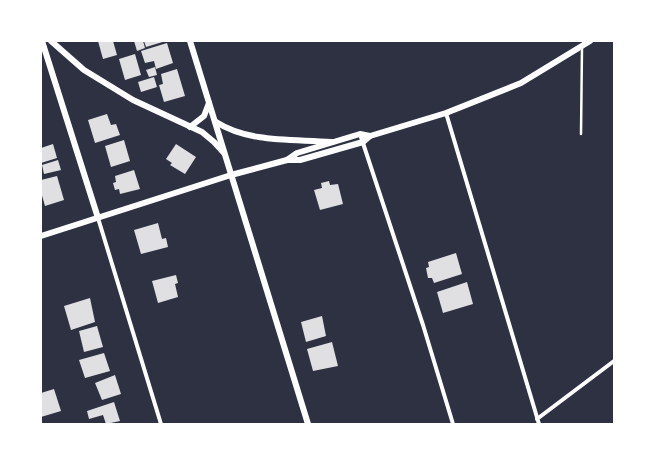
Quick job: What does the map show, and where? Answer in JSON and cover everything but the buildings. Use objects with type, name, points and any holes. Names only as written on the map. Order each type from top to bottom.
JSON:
[{"type":"street","points":[[42,41],[161,424]]},
{"type":"street","points":[[51,41],[84,70],[106,85],[133,100],[208,136],[226,156]]},
{"type":"street","points":[[190,41],[308,424]]},
{"type":"street","points":[[41,236],[231,175],[287,160],[300,160],[363,142],[370,136],[446,113],[521,83],[590,41]]},
{"type":"street","points":[[190,127],[204,116],[209,103]]},
{"type":"street","points":[[446,113],[539,424]]},
{"type":"street","points":[[216,122],[229,129],[246,135],[331,142]]},
{"type":"street","points":[[287,160],[297,153],[331,142],[360,134],[370,136]]},
{"type":"street","points":[[360,134],[423,325],[453,424]]},
{"type":"street","points":[[537,419],[614,361]]},
{"type":"lane","points":[[581,134],[582,47]]}]
